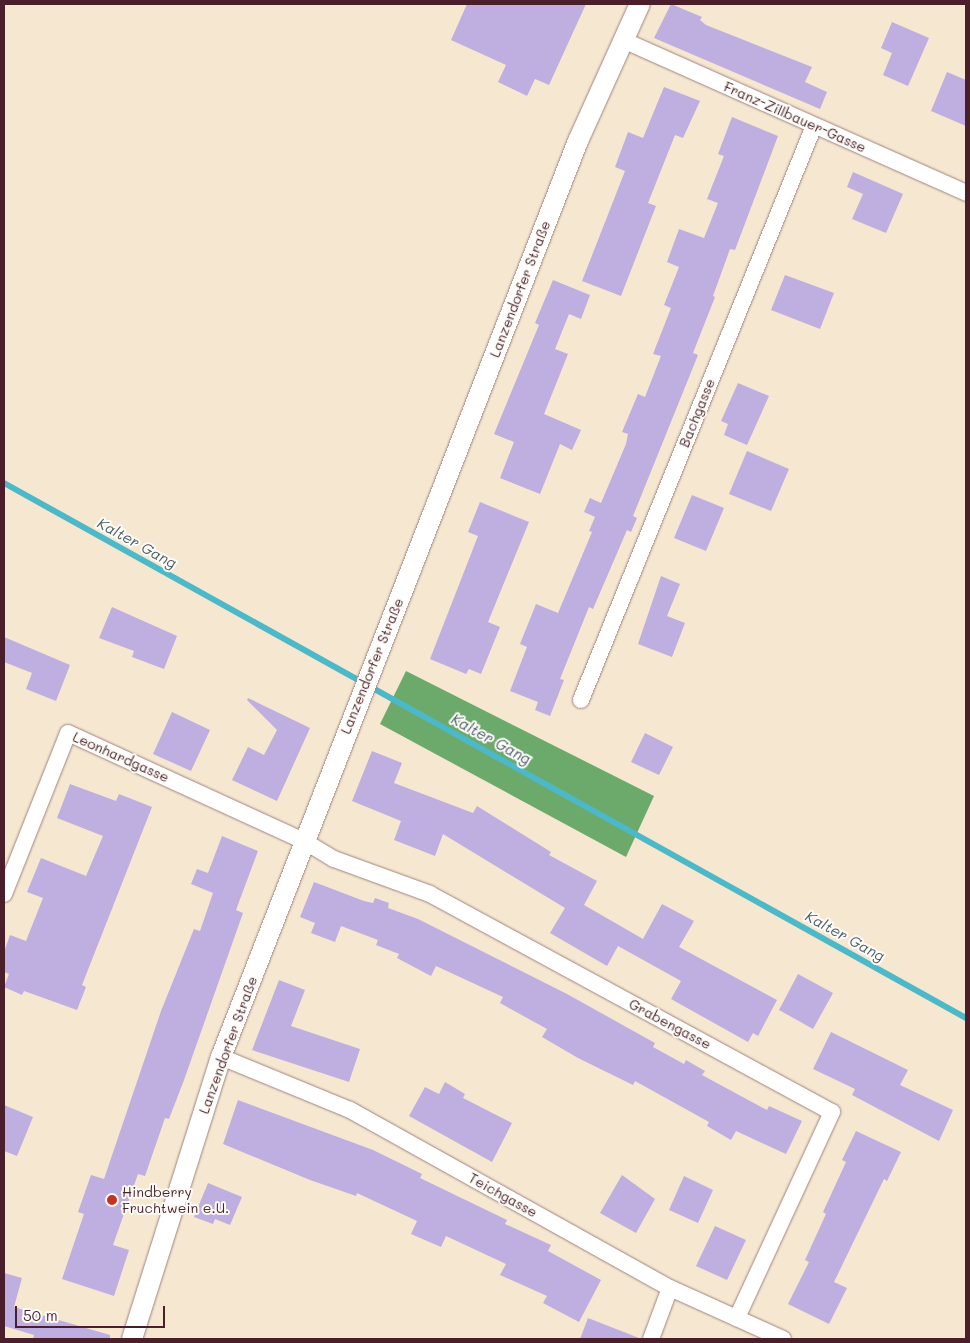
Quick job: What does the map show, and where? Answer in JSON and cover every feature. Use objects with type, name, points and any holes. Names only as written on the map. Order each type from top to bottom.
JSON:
[{"type":"street","name":"Lanzendorfer Straße","points":[[132,1339],[220,1057],[578,141],[640,4]]},
{"type":"street","name":"Franz-Zillbauer-Gasse","points":[[623,40],[966,193]]},
{"type":"street","name":"Bachgasse","points":[[581,700],[814,126]]},
{"type":"street","name":"Leonhardgasse","points":[[4,894],[68,733],[304,841]]},
{"type":"street","name":"Grabengasse","points":[[304,841],[334,859],[430,894],[832,1112],[737,1318]]},
{"type":"street","name":"Teichgasse","points":[[220,1057],[350,1110],[670,1288],[783,1339]]},
{"type":"street","points":[[651,1339],[670,1288]]},
{"type":"green space","points":[[406,671],[654,796],[626,857],[380,724]]},
{"type":"building","points":[[467,4],[586,4],[549,85],[535,79],[527,96],[498,82],[506,65],[451,40]]},
{"type":"building","points":[[671,4],[702,17],[700,20],[706,25],[812,67],[805,82],[827,92],[820,109],[654,38]]},
{"type":"building","points":[[892,22],[929,38],[908,86],[883,75],[892,53],[881,48]]},
{"type":"building","points":[[947,72],[966,80],[966,126],[931,111]]},
{"type":"building","points":[[664,87],[700,101],[683,138],[675,135],[648,203],[656,206],[621,296],[582,281],[625,171],[615,167],[628,132],[643,138]]},
{"type":"building","points":[[732,117],[778,136],[735,250],[730,249],[713,296],[715,297],[693,353],[698,355],[633,516],[637,518],[631,532],[627,530],[593,609],[589,607],[560,679],[564,680],[550,716],[535,710],[538,702],[510,691],[527,647],[520,644],[536,604],[558,613],[592,532],[589,531],[595,517],[584,512],[590,498],[601,503],[626,444],[628,434],[622,432],[638,394],[645,397],[661,356],[653,354],[671,308],[664,305],[679,267],[667,262],[679,229],[704,238],[718,203],[707,199],[724,156],[718,154]]},
{"type":"building","points":[[853,172],[903,194],[886,233],[852,219],[863,194],[847,187]]},
{"type":"building","points":[[785,275],[834,293],[820,329],[771,310]]},
{"type":"building","points":[[553,280],[590,295],[581,319],[569,314],[555,349],[568,354],[544,414],[581,430],[572,450],[560,444],[540,494],[500,478],[514,442],[494,434],[539,325],[535,323]]},
{"type":"building","points":[[738,383],[769,396],[747,445],[724,435],[728,424],[721,421]]},
{"type":"building","points":[[747,451],[789,469],[771,511],[729,494]]},
{"type":"building","points":[[692,495],[724,508],[706,551],[674,538]]},
{"type":"building","points":[[480,502],[529,522],[488,622],[500,627],[481,674],[469,669],[466,674],[430,659],[478,536],[468,532]]},
{"type":"building","points":[[661,576],[680,584],[667,616],[685,623],[672,657],[638,644]]},
{"type":"building","points":[[112,607],[177,636],[164,669],[132,657],[134,651],[99,638]]},
{"type":"building","points":[[4,637],[70,665],[56,701],[26,689],[32,673],[4,662]]},
{"type":"building","points":[[248,698],[310,728],[277,801],[232,780],[248,747],[264,755],[277,730],[247,700]]},
{"type":"building","points":[[172,712],[210,730],[191,771],[153,754]]},
{"type":"building","points":[[645,733],[673,747],[659,775],[631,762]]},
{"type":"building","points":[[372,751],[402,763],[394,783],[473,813],[477,806],[551,852],[549,855],[597,881],[584,905],[643,939],[662,904],[694,921],[679,947],[777,1000],[758,1036],[753,1033],[748,1042],[671,999],[681,981],[618,946],[607,966],[550,933],[565,908],[443,834],[435,856],[394,840],[401,821],[352,801]]},
{"type":"building","points":[[70,784],[116,801],[119,794],[152,807],[82,985],[86,987],[77,1010],[24,991],[22,995],[4,987],[9,974],[4,972],[4,952],[10,935],[26,941],[43,898],[27,892],[41,858],[86,876],[103,836],[57,818]]},
{"type":"building","points":[[222,836],[258,851],[236,910],[243,913],[184,1080],[169,1119],[165,1118],[145,1176],[138,1174],[113,1245],[129,1250],[114,1296],[62,1279],[84,1214],[78,1212],[91,1175],[104,1179],[161,1011],[194,929],[200,931],[213,893],[191,884],[197,869],[208,873]]},
{"type":"building","points":[[314,882],[364,901],[373,903],[375,898],[389,903],[388,908],[418,919],[567,994],[655,1043],[653,1047],[684,1064],[686,1060],[705,1071],[702,1075],[767,1110],[769,1106],[802,1121],[786,1154],[736,1131],[731,1140],[707,1126],[709,1122],[635,1081],[633,1085],[578,1058],[542,1037],[547,1029],[500,1003],[503,997],[436,966],[431,976],[397,958],[399,954],[376,945],[378,940],[341,926],[335,942],[311,933],[315,923],[300,917]]},
{"type":"building","points":[[798,974],[833,993],[813,1029],[779,1010]]},
{"type":"building","points":[[279,980],[305,990],[291,1026],[360,1049],[349,1082],[252,1050]]},
{"type":"building","points":[[831,1032],[908,1070],[900,1085],[953,1110],[939,1141],[852,1095],[855,1089],[813,1069]]},
{"type":"building","points":[[445,1082],[465,1094],[463,1098],[512,1123],[492,1162],[409,1116],[425,1087],[439,1094]]},
{"type":"building","points":[[238,1100],[373,1150],[422,1174],[420,1178],[507,1220],[505,1224],[551,1245],[548,1251],[601,1280],[579,1322],[543,1303],[547,1296],[500,1275],[506,1264],[446,1236],[441,1247],[411,1234],[417,1221],[357,1193],[356,1196],[310,1180],[223,1144]]},
{"type":"building","points":[[4,1105],[33,1117],[17,1156],[4,1151]]},
{"type":"building","points":[[856,1131],[901,1152],[887,1181],[884,1179],[834,1282],[847,1288],[829,1324],[788,1304],[809,1262],[805,1260],[826,1214],[823,1212],[846,1162],[842,1160]]},
{"type":"building","points":[[622,1175],[655,1199],[636,1233],[600,1213]]},
{"type":"building","points":[[684,1176],[713,1190],[698,1223],[669,1210]]},
{"type":"building","points":[[208,1183],[242,1197],[230,1225],[215,1219],[213,1224],[194,1217]]},
{"type":"building","points":[[715,1226],[746,1240],[727,1280],[696,1266]]},
{"type":"building","points":[[4,1273],[22,1278],[14,1307],[110,1335],[110,1339],[33,1339],[34,1335],[4,1326]]},
{"type":"building","points":[[588,1318],[639,1338],[639,1339],[580,1339]]},
{"type":"waterway","name":"Kalter Gang","points":[[4,483],[966,1018]]},
{"type":"place","name":"Hindberry Fruchtwein e.U.","points":[[112,1200]]}]
